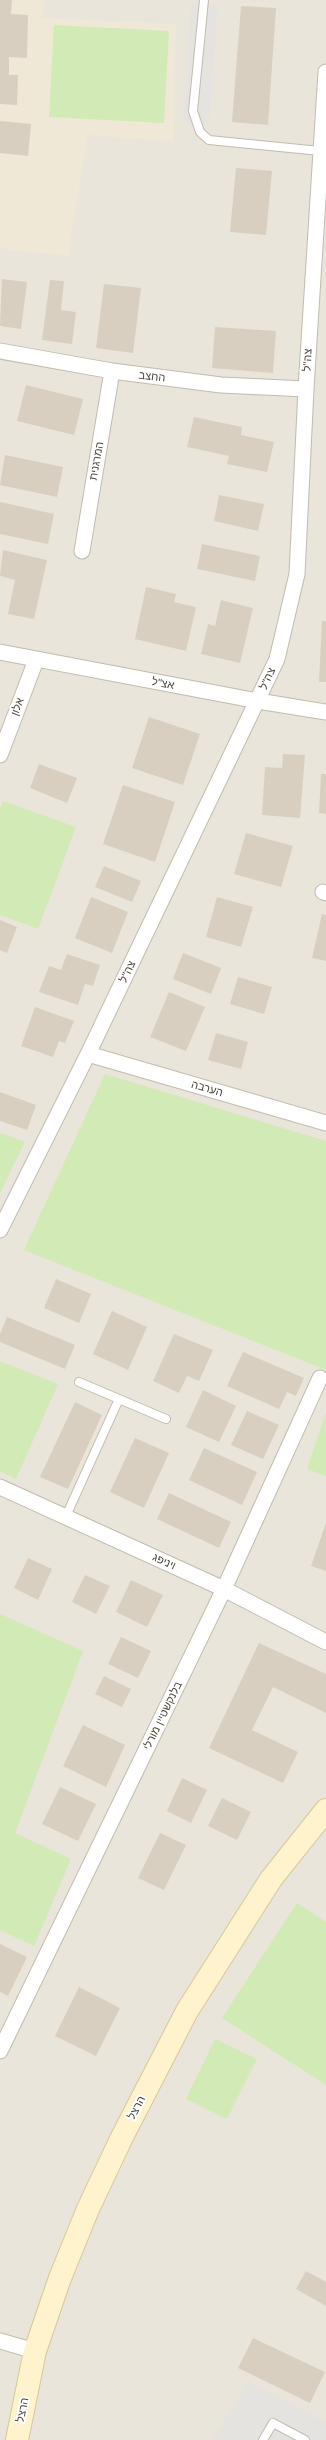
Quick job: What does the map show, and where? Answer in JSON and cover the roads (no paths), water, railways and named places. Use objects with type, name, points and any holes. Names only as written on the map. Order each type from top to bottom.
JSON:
[{"type":"street","name":"צה\"ל","points":[[0,1230],[88,1054],[277,659],[297,574],[303,483],[306,389],[320,151],[324,130],[326,72]]},
{"type":"street","name":"החצב","points":[[0,351],[112,372],[221,385],[306,389]]},
{"type":"street","name":"המרגנית","points":[[82,551],[112,372]]},
{"type":"street","name":"אצ\"ל","points":[[0,652],[258,701],[326,712]]},
{"type":"street","name":"אלון","points":[[0,755],[36,660]]},
{"type":"street","name":"הערבה","points":[[88,1054],[326,1123]]},
{"type":"street","name":"בלנקשטיין מורלי","points":[[0,2051],[224,1589],[320,1378]]},
{"type":"street","name":"ויניפג","points":[[0,1487],[224,1589],[326,1642]]},
{"type":"street","name":"הרצל","points":[[17,2440],[35,2351],[60,2278],[88,2209],[122,2137],[187,2011],[271,1879],[326,1810]]},
{"type":"street","points":[[0,2341],[35,2351]]},
{"type":"lane","points":[[204,0],[193,111],[200,132],[209,140],[320,151]]},
{"type":"lane","points":[[79,1382],[166,1419]]},
{"type":"lane","points":[[66,1516],[119,1399]]},
{"type":"lane","points":[[263,2440],[273,2423],[305,2440]]}]
